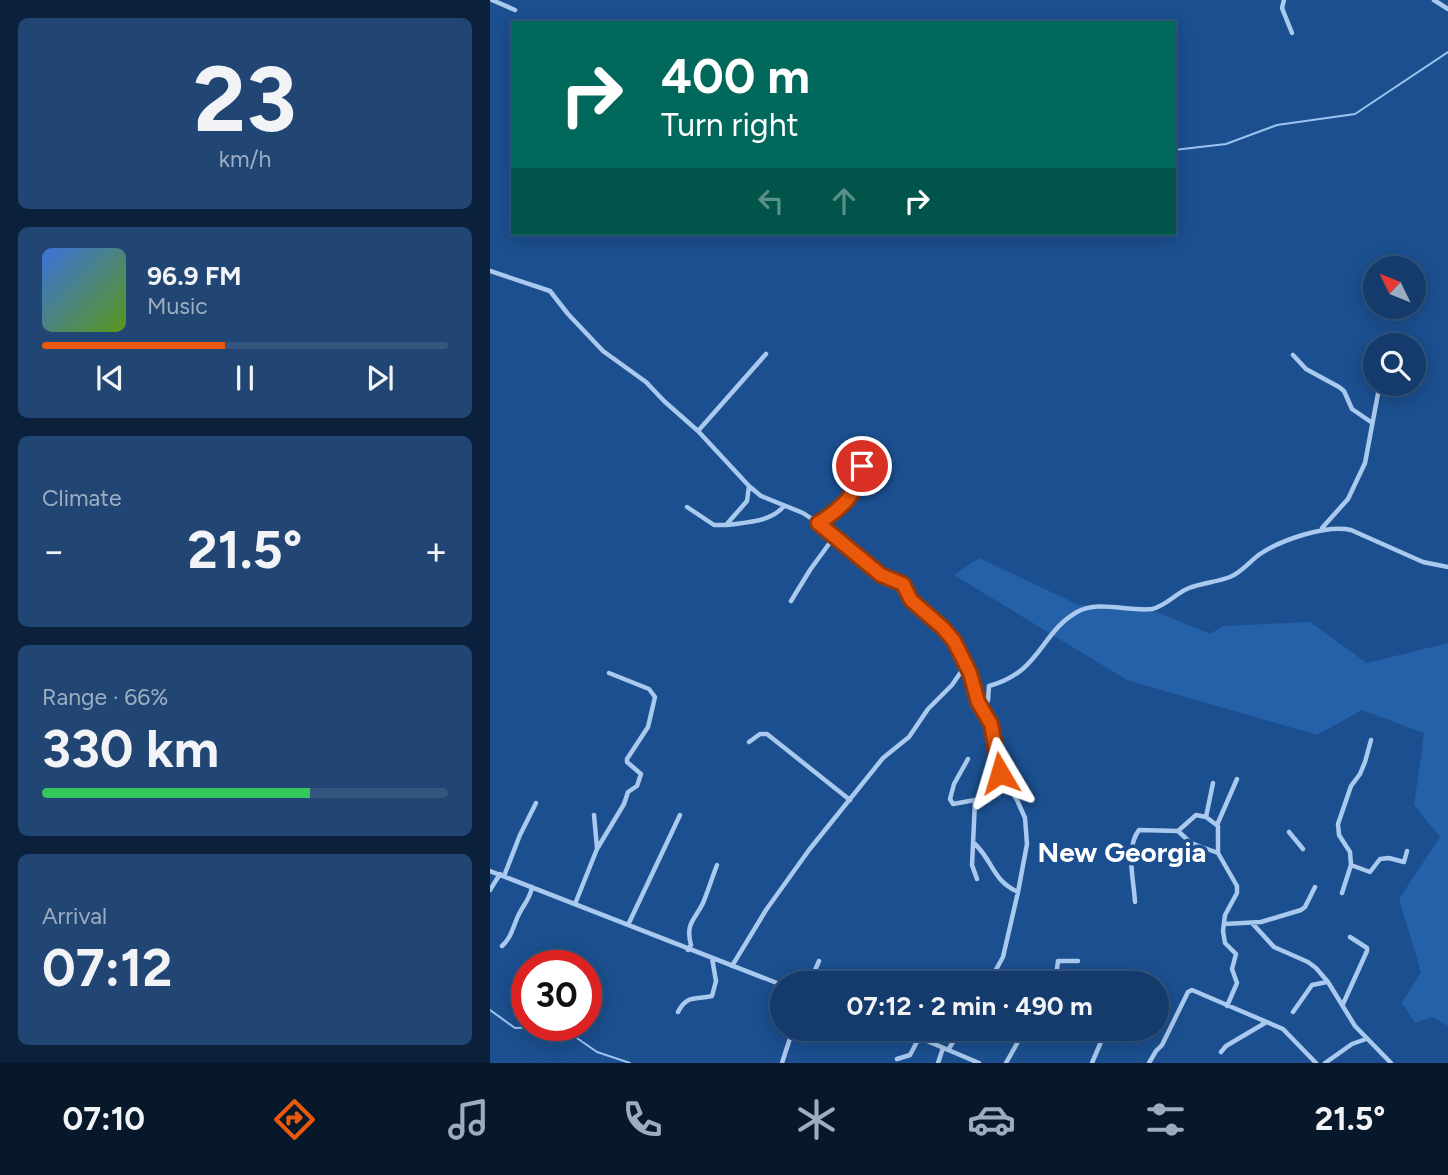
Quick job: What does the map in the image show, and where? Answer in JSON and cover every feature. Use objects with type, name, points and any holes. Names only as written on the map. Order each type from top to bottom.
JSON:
[{"type":"street","points":[[492,0],[515,10]]},
{"type":"street","points":[[1284,0],[1282,8],[1292,33]]},
{"type":"street","points":[[1434,0],[1448,9]]},
{"type":"street","points":[[490,271],[550,290],[568,314],[603,351],[646,382],[698,431],[749,486],[761,496],[818,523],[881,575],[903,584],[911,600],[949,634],[994,731],[1000,773],[1025,818],[1028,832],[1003,957],[995,971]]},
{"type":"street","points":[[698,431],[766,354]]},
{"type":"street","points":[[1293,355],[1306,369],[1344,391],[1352,409],[1371,422]]},
{"type":"street","points":[[983,710],[988,700],[989,686],[1013,677],[1024,669],[1061,625],[1078,611],[1160,606],[1185,590],[1232,576],[1266,550],[1325,526],[1352,492],[1365,463],[1377,396]]},
{"type":"street","points":[[818,523],[844,503],[852,492],[852,486],[862,466]]},
{"type":"street","points":[[747,501],[749,486]]},
{"type":"street","points":[[726,525],[747,501],[761,496]]},
{"type":"street","points":[[687,507],[713,525],[726,525],[762,520],[778,514],[784,506]]},
{"type":"street","points":[[1315,531],[1343,528],[1423,562],[1448,567]]},
{"type":"street","points":[[791,601],[834,537]]},
{"type":"street","points":[[732,966],[780,889],[887,753],[909,737],[926,711],[952,685],[965,666]]},
{"type":"street","points":[[575,904],[597,849],[624,804],[628,792],[638,784],[640,774],[627,759],[648,727],[655,697],[649,689],[609,673]]},
{"type":"street","points":[[749,742],[760,734],[767,734],[850,800]]},
{"type":"street","points":[[1342,893],[1351,865],[1350,852],[1339,835],[1338,824],[1351,786],[1360,774],[1371,740]]},
{"type":"street","points":[[968,759],[954,784],[950,802],[975,802],[1008,786]]},
{"type":"street","points":[[1227,1006],[1237,983],[1232,970],[1236,954],[1223,937],[1224,915],[1237,893],[1237,886],[1218,853],[1217,825],[1237,779]]},
{"type":"street","points":[[1206,817],[1213,783]]},
{"type":"street","points":[[975,802],[972,865],[977,879]]},
{"type":"street","points":[[490,890],[502,875],[536,803]]},
{"type":"street","points":[[594,815],[597,849]]},
{"type":"street","points":[[628,925],[680,815]]},
{"type":"street","points":[[1178,831],[1196,815],[1206,817],[1217,825]]},
{"type":"street","points":[[1135,902],[1131,861],[1136,832],[1178,831],[1191,843],[1218,853]]},
{"type":"street","points":[[1289,832],[1303,849]]},
{"type":"street","points":[[974,844],[984,853],[992,871],[1018,892]]},
{"type":"street","points":[[1351,865],[1370,873],[1380,859],[1389,858],[1404,862],[1407,851]]},
{"type":"street","points":[[688,950],[691,945],[688,933],[691,923],[701,907],[717,865]]},
{"type":"street","points":[[490,871],[770,980]]},
{"type":"street","points":[[502,946],[510,937],[520,912],[529,900],[532,887]]},
{"type":"street","points":[[1224,925],[1252,923],[1301,910],[1315,887]]},
{"type":"street","points":[[1252,923],[1274,947],[1308,962],[1328,982],[1366,1039],[1391,1063]]},
{"type":"street","points":[[1343,1005],[1367,951],[1367,948],[1350,937]]},
{"type":"street","points":[[678,1012],[687,999],[712,996],[716,981],[712,958]]},
{"type":"street","points":[[815,971],[819,961]]},
{"type":"street","points":[[1057,971],[1058,961],[1077,961]]},
{"type":"street","points":[[1293,1013],[1312,985],[1328,982]]},
{"type":"street","points":[[1149,1063],[1162,1045],[1188,992],[1195,990],[1283,1029],[1316,1063]]},
{"type":"street","points":[[1221,1052],[1226,1046],[1265,1023]]},
{"type":"street","points":[[1325,1063],[1345,1048],[1366,1039]]},
{"type":"street","points":[[782,1063],[789,1041]]},
{"type":"street","points":[[907,1063],[917,1041]]},
{"type":"street","points":[[926,1041],[979,1063]]},
{"type":"street","points":[[938,1063],[951,1041]]},
{"type":"street","points":[[1006,1063],[1018,1041]]},
{"type":"street","points":[[1092,1063],[1101,1041]]},
{"type":"street","points":[[897,1059],[910,1055]]},
{"type":"shaded area","points":[[979,558],[1079,605],[1120,609],[1142,606],[1210,634],[1223,626],[1310,622],[1367,663],[1448,643],[1448,1026],[1432,1017],[1415,1023],[1402,1003],[1421,972],[1399,899],[1440,837],[1414,805],[1424,733],[1362,710],[1317,735],[1127,680],[954,575]]},
{"type":"waterway","points":[[1176,150],[1226,144],[1277,125],[1355,114],[1448,52]]},
{"type":"waterway","points":[[490,1010],[515,1028],[561,1027],[597,1052],[630,1063]]},
{"type":"district","name":"New Georgia","points":[[1122,852]]},
{"type":"route","points":[[862,466],[852,486],[852,492],[844,503],[818,523],[881,575],[903,584],[908,597],[952,638],[970,673],[978,702],[990,720],[1000,773]]}]
